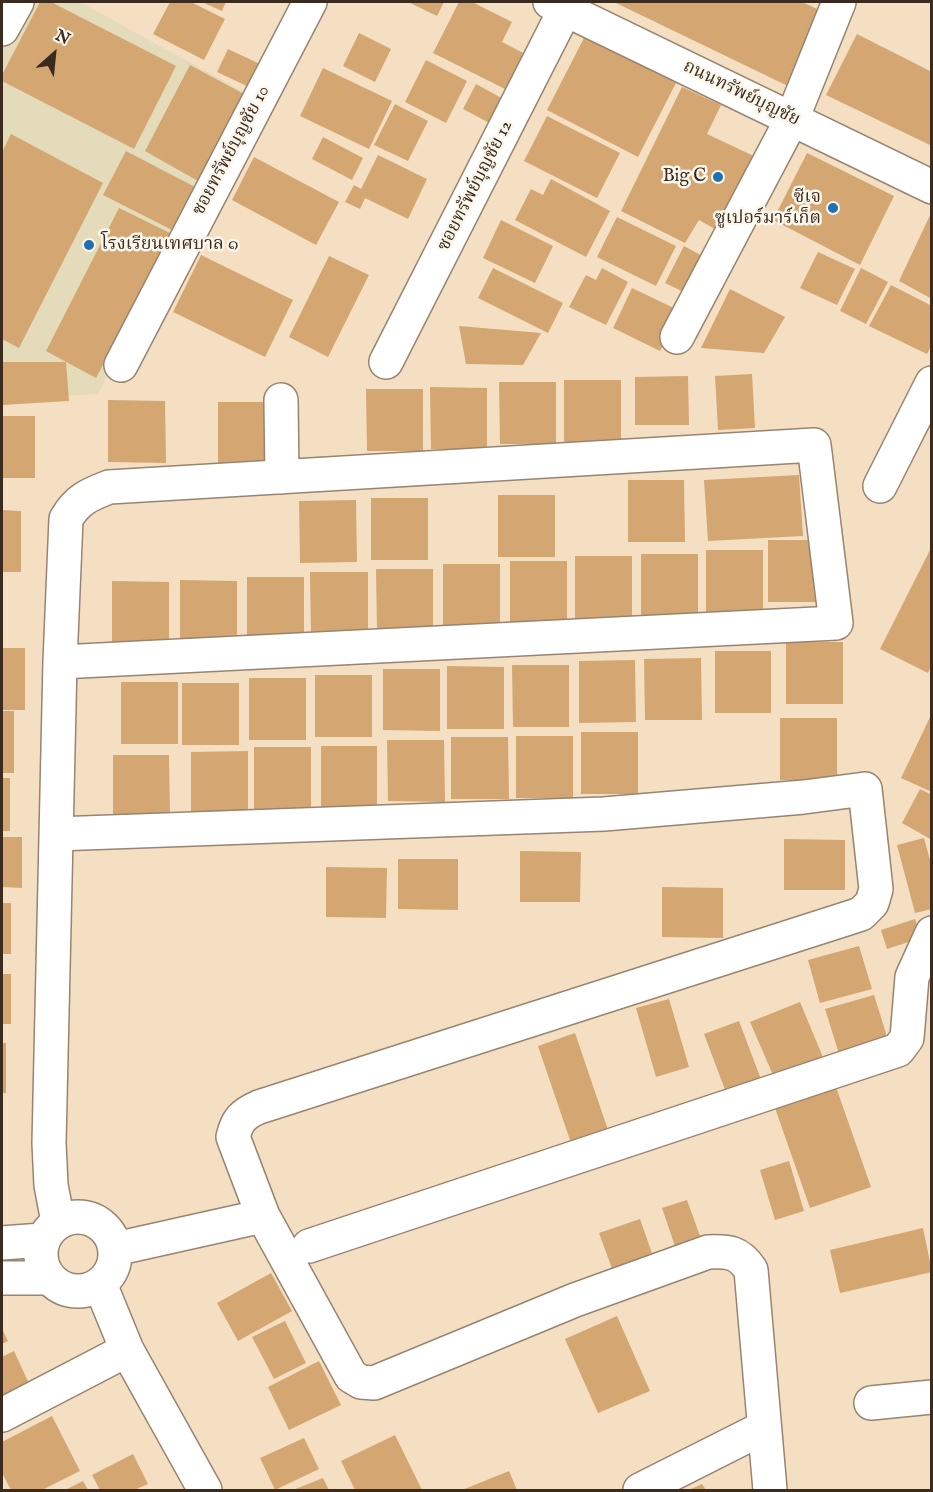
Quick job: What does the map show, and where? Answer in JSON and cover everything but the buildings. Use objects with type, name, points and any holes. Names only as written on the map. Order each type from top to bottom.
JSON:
[{"type":"street","points":[[2,29],[17,2]]},
{"type":"street","name":"ซอยทรัพย์บุญชัย 10","points":[[121,365],[310,2]]},
{"type":"street","points":[[677,337],[792,119],[839,2]]},
{"type":"street","name":"ถนนทรัพย์บุญชัย","points":[[562,4],[932,187]]},
{"type":"street","name":"ซอยทรัพย์บุญชัย 12","points":[[386,362],[562,4]]},
{"type":"street","points":[[880,486],[932,383]]},
{"type":"street","points":[[280,400],[282,477]]},
{"type":"street","points":[[2,1243],[50,1231],[76,1217],[94,1220],[108,1232],[115,1249],[114,1263],[109,1275],[100,1284],[83,1291],[64,1289],[49,1278],[40,1260],[50,1231],[49,1143],[60,662],[66,519],[75,503],[86,495],[109,487],[814,445],[836,623],[60,662]]},
{"type":"street","points":[[56,834],[604,814],[804,797],[865,789],[876,889],[872,903],[861,914],[259,1107],[244,1114],[236,1123],[233,1137],[263,1216],[351,1376],[361,1382],[374,1383],[575,1300],[708,1252],[729,1251],[743,1257],[751,1270],[770,1491]]},
{"type":"street","points":[[309,1246],[898,1050],[907,1038],[912,977],[932,933]]},
{"type":"street","points":[[115,1249],[263,1216]]},
{"type":"street","points":[[2,1278],[49,1278]]},
{"type":"street","points":[[100,1284],[127,1350],[205,1491]]},
{"type":"street","points":[[2,1415],[127,1350]]},
{"type":"street","points":[[871,1403],[932,1397]]},
{"type":"street","points":[[640,1491],[763,1428]]},
{"type":"shaded area","name":"โรงเรียนเทศบาล ๑","points":[[28,2],[80,2],[253,97],[98,394],[2,399],[2,48]]},
{"type":"place","name":"Big C","points":[[718,177]]},
{"type":"place","name":"ซีเจ ซูเปอร์มาร์เก็ต","points":[[833,208]]},
{"type":"place","name":"โรงเรียนเทศบาล ๑","points":[[89,245]]}]
